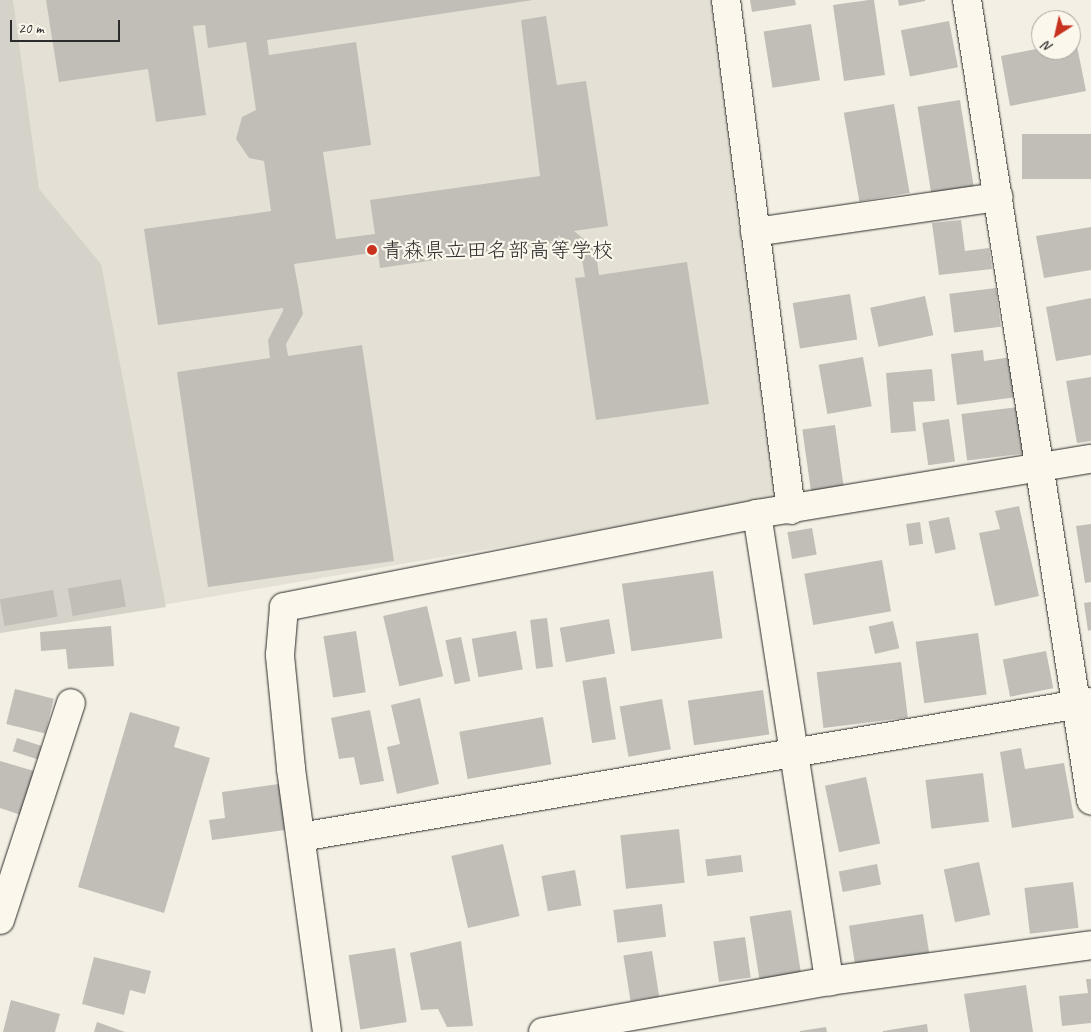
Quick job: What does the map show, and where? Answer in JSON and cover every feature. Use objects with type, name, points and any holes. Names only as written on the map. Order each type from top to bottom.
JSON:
[{"type":"street","points":[[726,0],[791,510]]},
{"type":"street","points":[[967,0],[1042,468],[1082,703],[1091,800]]},
{"type":"street","points":[[755,232],[999,197]]},
{"type":"street","points":[[327,1032],[301,836],[280,655],[284,608],[757,514],[791,510],[1091,459]]},
{"type":"street","points":[[757,514],[829,981]]},
{"type":"street","points":[[0,920],[71,703]]},
{"type":"street","points":[[301,836],[792,750],[1082,703]]},
{"type":"street","points":[[543,1032],[829,981],[1091,944]]},
{"type":"shaded area","name":"青森県立田名部高等学校","points":[[0,0],[711,0],[776,500],[0,633]]},
{"type":"shaded area","points":[[0,0],[13,0],[39,189],[101,264],[166,607],[0,633]]},
{"type":"building","points":[[46,0],[533,0],[267,40],[269,55],[356,42],[371,145],[323,152],[336,239],[375,234],[370,200],[540,176],[521,20],[546,16],[557,85],[586,81],[608,226],[574,231],[595,248],[599,275],[687,262],[709,404],[596,420],[575,278],[585,277],[581,254],[558,235],[559,242],[380,268],[378,252],[294,264],[303,314],[286,344],[288,356],[362,345],[394,561],[208,587],[177,372],[270,358],[268,340],[283,308],[158,325],[144,229],[271,211],[264,161],[249,158],[236,139],[242,117],[256,110],[246,42],[208,48],[205,25],[193,26],[206,115],[156,122],[148,69],[59,82]]},
{"type":"building","points":[[750,0],[795,0],[796,5],[752,12]]},
{"type":"building","points":[[874,0],[885,75],[844,81],[833,5]]},
{"type":"building","points":[[898,0],[925,0],[925,1],[899,6]]},
{"type":"building","points":[[949,21],[958,67],[910,76],[901,30]]},
{"type":"building","points":[[811,24],[820,80],[773,88],[764,32]]},
{"type":"building","points":[[1031,50],[1031,60],[1080,60],[1086,91],[1010,106],[1001,56]]},
{"type":"building","points":[[960,100],[974,187],[931,194],[918,107]]},
{"type":"building","points":[[894,104],[910,193],[859,201],[844,113]]},
{"type":"building","points":[[1022,134],[1091,134],[1091,179],[1022,179]]},
{"type":"building","points":[[961,220],[965,251],[989,248],[992,269],[939,275],[932,223]]},
{"type":"building","points":[[1091,227],[1091,270],[1044,278],[1036,236]]},
{"type":"building","points":[[996,288],[1001,327],[954,332],[949,294]]},
{"type":"building","points":[[850,294],[857,339],[800,349],[793,303]]},
{"type":"building","points":[[925,296],[933,335],[879,347],[870,308]]},
{"type":"building","points":[[1091,298],[1091,355],[1056,361],[1046,307]]},
{"type":"building","points":[[983,350],[984,361],[1012,357],[1017,397],[957,405],[951,354]]},
{"type":"building","points":[[863,357],[872,406],[827,414],[819,365]]},
{"type":"building","points":[[932,369],[935,401],[913,402],[916,431],[891,433],[886,373]]},
{"type":"building","points":[[1091,377],[1091,441],[1077,443],[1066,381]]},
{"type":"building","points":[[1018,407],[1024,454],[967,461],[961,414]]},
{"type":"building","points":[[949,419],[955,462],[928,465],[922,423]]},
{"type":"building","points":[[835,425],[844,486],[811,491],[802,430]]},
{"type":"building","points":[[1019,506],[1039,596],[995,606],[979,533],[1000,529],[995,511]]},
{"type":"building","points":[[949,517],[956,549],[935,554],[928,521]]},
{"type":"building","points":[[920,522],[923,544],[909,546],[906,524]]},
{"type":"building","points":[[1091,524],[1091,582],[1085,583],[1076,526]]},
{"type":"building","points":[[812,528],[817,555],[792,559],[787,532]]},
{"type":"building","points":[[882,560],[891,611],[813,625],[804,574]]},
{"type":"building","points":[[713,571],[722,638],[631,651],[622,584]]},
{"type":"building","points":[[121,579],[126,607],[73,616],[68,588]]},
{"type":"building","points":[[53,590],[58,617],[5,626],[0,599]]},
{"type":"building","points":[[1091,602],[1091,630],[1088,631],[1084,603]]},
{"type":"building","points":[[427,606],[443,676],[399,686],[383,616]]},
{"type":"building","points":[[547,618],[553,667],[536,669],[530,620]]},
{"type":"building","points":[[609,619],[615,653],[566,662],[560,628]]},
{"type":"building","points":[[893,621],[899,648],[875,654],[869,627]]},
{"type":"building","points":[[111,626],[114,666],[68,669],[66,649],[41,651],[40,632]]},
{"type":"building","points":[[356,631],[366,692],[333,697],[323,636]]},
{"type":"building","points":[[516,631],[523,669],[478,677],[472,639]]},
{"type":"building","points":[[978,633],[987,694],[924,703],[916,642]]},
{"type":"building","points":[[461,637],[470,681],[455,684],[445,640]]},
{"type":"building","points":[[1046,651],[1053,688],[1010,697],[1003,659]]},
{"type":"building","points":[[901,662],[908,718],[823,728],[817,672]]},
{"type":"building","points":[[606,677],[616,739],[592,743],[582,681]]},
{"type":"building","points":[[15,689],[54,699],[45,734],[6,724]]},
{"type":"building","points":[[763,690],[769,735],[694,745],[688,701]]},
{"type":"building","points":[[420,698],[439,784],[397,794],[387,747],[400,744],[391,705]]},
{"type":"building","points":[[662,699],[671,749],[629,757],[620,706]]},
{"type":"building","points":[[370,710],[384,781],[360,785],[354,757],[339,759],[331,718]]},
{"type":"building","points":[[130,712],[180,727],[174,747],[210,758],[164,913],[78,887]]},
{"type":"building","points":[[543,717],[551,764],[468,779],[459,732]]},
{"type":"building","points":[[17,738],[42,746],[37,759],[13,751]]},
{"type":"building","points":[[1021,748],[1025,769],[1064,763],[1074,818],[1012,828],[1000,752]]},
{"type":"building","points":[[0,761],[34,771],[21,815],[0,808]]},
{"type":"building","points":[[983,773],[989,822],[931,829],[925,780]]},
{"type":"building","points":[[866,777],[880,844],[839,852],[825,786]]},
{"type":"building","points":[[279,784],[285,830],[212,840],[209,820],[225,818],[222,792]]},
{"type":"building","points":[[679,829],[685,883],[626,889],[620,835]]},
{"type":"building","points":[[503,844],[520,916],[468,928],[451,856]]},
{"type":"building","points":[[741,855],[743,872],[707,876],[705,859]]},
{"type":"building","points":[[979,862],[990,915],[955,922],[944,869]]},
{"type":"building","points":[[877,864],[881,885],[843,892],[839,871]]},
{"type":"building","points":[[575,870],[581,905],[548,911],[542,876]]},
{"type":"building","points":[[1073,882],[1079,928],[1030,934],[1024,888]]},
{"type":"building","points":[[662,904],[666,937],[617,943],[613,910]]},
{"type":"building","points":[[791,910],[801,975],[760,982],[750,917]]},
{"type":"building","points":[[923,914],[929,954],[855,965],[849,926]]},
{"type":"building","points":[[745,937],[751,978],[719,982],[713,941]]},
{"type":"building","points":[[461,941],[473,1026],[447,1027],[438,1009],[421,1010],[410,953]]},
{"type":"building","points":[[395,948],[407,1022],[360,1029],[349,955]]},
{"type":"building","points":[[652,951],[659,996],[631,1001],[623,956]]},
{"type":"building","points":[[94,957],[151,971],[145,994],[130,990],[124,1015],[82,1004]]},
{"type":"building","points":[[1086,979],[1091,979],[1091,1023],[1062,1026],[1059,996],[1088,993]]},
{"type":"building","points":[[1026,985],[1033,1032],[970,1032],[964,994]]},
{"type":"building","points":[[11,1000],[60,1014],[55,1032],[3,1032]]},
{"type":"building","points":[[97,1022],[125,1032],[94,1032]]},
{"type":"building","points":[[927,1024],[928,1032],[883,1032],[883,1031]]},
{"type":"building","points":[[826,1027],[827,1032],[800,1032],[800,1031]]},
{"type":"place","name":"青森県立田名部高等学校","points":[[372,250]]}]
